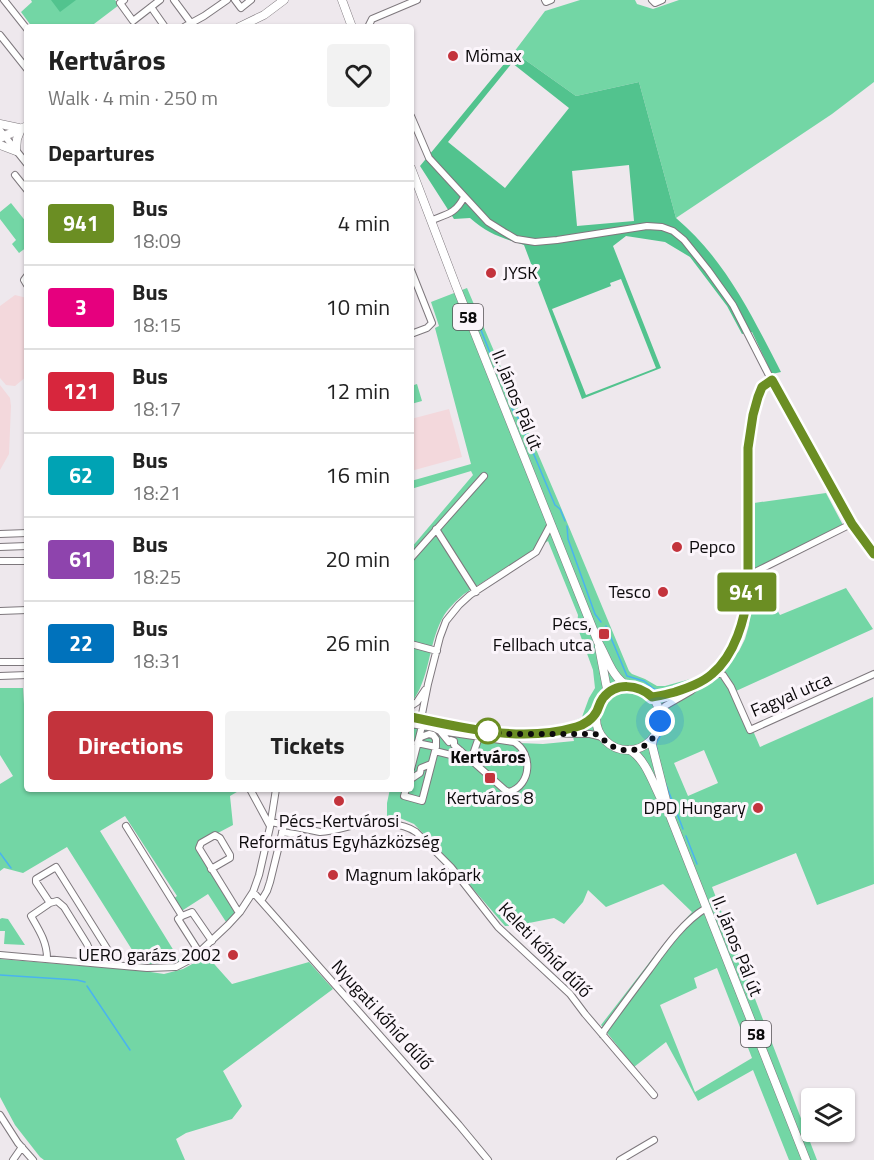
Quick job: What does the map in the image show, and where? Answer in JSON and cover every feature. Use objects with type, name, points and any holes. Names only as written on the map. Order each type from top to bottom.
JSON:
[{"type":"main road","points":[[245,24],[264,15],[284,0]]},
{"type":"main road","points":[[342,0],[351,24]]},
{"type":"main road","points":[[0,124],[24,127]]},
{"type":"main road","points":[[2,135],[24,127]]},
{"type":"main road","points":[[0,145],[16,151],[17,139],[24,127]]},
{"type":"main road","name":"II. János Pál út","points":[[414,175],[598,642]]},
{"type":"main road","name":"58","points":[[598,642],[621,683],[641,689],[652,697]]},
{"type":"main road","name":"58","points":[[598,642],[607,689],[605,696]]},
{"type":"main road","points":[[602,736],[597,727],[597,712],[600,704],[605,696],[617,688],[628,686]]},
{"type":"main road","points":[[652,697],[658,706],[660,716]]},
{"type":"main road","name":"58","points":[[660,716],[652,745],[669,813]]},
{"type":"main road","name":"58","points":[[602,736],[613,747],[630,750]]},
{"type":"main road","points":[[630,750],[642,747],[653,739]]},
{"type":"main road","name":"II. János Pál út","points":[[630,750],[639,757],[669,813],[806,1160]]},
{"type":"street","points":[[4,0],[24,25]]},
{"type":"street","points":[[124,0],[120,3],[133,21],[160,0]]},
{"type":"street","points":[[174,0],[191,23],[227,0]]},
{"type":"street","points":[[235,0],[241,8],[251,0]]},
{"type":"street","points":[[370,24],[372,19],[417,0]]},
{"type":"street","points":[[545,0],[546,2],[551,0]]},
{"type":"street","points":[[652,0],[655,3],[662,0]]},
{"type":"street","points":[[151,7],[163,24]]},
{"type":"street","points":[[372,19],[374,24]]},
{"type":"street","points":[[0,35],[24,65]]},
{"type":"street","points":[[414,123],[429,158],[464,197],[488,222],[526,242],[557,240],[638,226],[662,227],[673,231],[684,240],[733,306],[852,524],[874,554]]},
{"type":"street","points":[[2,135],[24,160]]},
{"type":"street","points":[[15,175],[24,186]]},
{"type":"street","points":[[432,219],[452,213],[460,206],[464,197]]},
{"type":"street","points":[[414,278],[431,320],[430,325],[414,333]]},
{"type":"street","points":[[660,716],[665,706],[691,691],[714,672],[728,655],[737,637],[748,591],[748,448],[758,397],[762,387],[772,380]]},
{"type":"street","points":[[414,555],[484,476]]},
{"type":"street","points":[[426,782],[414,757],[428,684],[446,621],[459,605],[536,552],[551,524]]},
{"type":"street","points":[[757,571],[852,524]]},
{"type":"street","points":[[436,529],[476,592]]},
{"type":"street","points":[[0,534],[24,533]]},
{"type":"street","points":[[0,547],[24,546]]},
{"type":"street","points":[[0,561],[24,561]]},
{"type":"street","points":[[0,611],[24,610]]},
{"type":"street","points":[[414,645],[437,651]]},
{"type":"street","points":[[0,662],[24,662]]},
{"type":"street","name":"Fagyal utca","points":[[714,672],[723,675],[731,687],[752,733],[874,674]]},
{"type":"street","points":[[0,676],[24,675]]},
{"type":"street","points":[[652,697],[704,680]]},
{"type":"street","points":[[414,703],[428,684]]},
{"type":"street","points":[[550,734],[582,725],[597,712]]},
{"type":"street","points":[[414,718],[422,722],[506,734],[602,736]]},
{"type":"street","points":[[414,723],[422,722]]},
{"type":"street","points":[[405,792],[404,796],[422,801],[430,764],[435,756],[432,731],[422,722]]},
{"type":"street","points":[[417,743],[424,735],[432,731],[440,731],[452,741],[471,760],[509,792],[517,788],[527,774],[528,768],[523,750],[518,744],[510,741],[467,735],[452,741],[435,749]]},
{"type":"street","points":[[471,760],[479,737]]},
{"type":"street","points":[[417,743],[471,760]]},
{"type":"street","points":[[414,776],[430,764]]},
{"type":"street","points":[[252,792],[271,824]]},
{"type":"street","points":[[0,955],[147,968],[182,965],[212,941],[239,913],[253,891],[271,824],[276,792]]},
{"type":"street","name":"Keleti kőhíd dűlő","points":[[271,824],[328,831],[370,823],[396,824],[411,828],[451,867],[498,927],[570,993],[654,1095]]},
{"type":"street","points":[[261,901],[267,891],[284,825]]},
{"type":"street","points":[[126,826],[183,916]]},
{"type":"street","points":[[282,832],[301,835],[309,841]]},
{"type":"street","points":[[211,869],[230,858],[220,838],[215,835],[199,845],[199,848],[211,869],[239,913]]},
{"type":"street","points":[[50,903],[36,879],[56,867],[108,950],[107,964]]},
{"type":"street","name":"Nyugati kőhíd dűlő","points":[[253,891],[488,1160]]},
{"type":"street","points":[[47,958],[45,942],[31,916],[57,901],[64,907],[87,944],[90,951],[89,962]]},
{"type":"street","points":[[603,1035],[655,961],[679,932],[706,908]]},
{"type":"street","points":[[199,952],[178,919],[192,912],[212,941]]},
{"type":"street","points":[[0,1115],[8,1129],[33,1160]]},
{"type":"street","points":[[620,1160],[631,1157],[654,1140]]},
{"type":"street","points":[[13,1160],[22,1147]]},
{"type":"shaded area","points":[[15,295],[24,297],[24,378],[15,386],[6,385],[0,378],[0,306]]},
{"type":"shaded area","points":[[0,385],[10,398],[11,406],[9,454],[0,470]]},
{"type":"shaded area","points":[[449,409],[462,457],[414,470],[414,418]]},
{"type":"green space","points":[[31,0],[115,0],[119,5],[94,24],[30,24],[21,12],[32,2]]},
{"type":"green space","points":[[51,0],[76,0],[60,12]]},
{"type":"green space","points":[[580,0],[635,0],[637,4],[653,9],[679,0],[874,0],[874,82],[832,114],[676,218],[639,82],[576,96],[514,52],[545,11]]},
{"type":"green space","points":[[514,52],[576,96],[639,82],[676,218],[709,251],[736,289],[781,372],[772,374],[752,332],[742,334],[727,306],[690,257],[665,242],[626,236],[613,246],[661,368],[582,399],[524,245],[489,232],[470,218],[454,219],[420,166]],"holes":[[[512,63],[569,108],[505,188],[448,142]],[[629,165],[634,221],[577,226],[572,171]],[[621,279],[656,368],[586,395],[552,309],[611,286],[610,283]]]},
{"type":"green space","points":[[11,203],[24,219],[24,249],[19,253],[12,244],[16,240],[0,219],[0,212]]},
{"type":"green space","points":[[467,288],[632,674],[657,686],[665,686],[719,671],[739,651],[745,639],[749,625],[755,571],[780,615],[846,588],[873,629],[736,691],[760,747],[873,697],[874,884],[817,905],[796,853],[712,887],[801,1118],[801,1142],[810,1142],[817,1160],[789,1160],[753,1070],[698,1101],[666,1042],[634,1067],[601,1025],[666,941],[692,912],[663,884],[606,907],[588,890],[583,902],[564,924],[554,918],[505,926],[414,824],[395,816],[387,817],[389,792],[414,792],[414,728],[494,742],[543,744],[574,741],[570,723],[582,717],[595,688],[593,670],[577,626],[578,615],[548,541],[464,594],[449,609],[437,629],[422,684],[414,698],[414,544],[473,475],[471,471],[414,488],[414,480],[471,464],[435,328],[439,326],[431,302]],"holes":[[[704,750],[718,783],[688,796],[674,763]],[[717,968],[752,1058],[695,1092],[660,1005],[697,988],[694,978]]]},
{"type":"green space","points":[[417,384],[422,401],[414,403],[414,385]]},
{"type":"green space","points":[[826,493],[844,527],[755,571],[754,503]]},
{"type":"green space","points":[[0,688],[23,688],[24,792],[237,792],[230,796],[233,825],[197,844],[239,913],[228,925],[208,894],[180,912],[172,900],[177,896],[125,816],[100,831],[182,964],[147,966],[141,964],[67,847],[23,873],[4,868],[0,871],[0,784],[13,776],[0,755]]},
{"type":"green space","points":[[0,919],[8,919],[25,945],[4,944],[5,931],[0,931]]},
{"type":"green space","points":[[207,956],[232,984],[309,962],[333,989],[223,1071],[242,1106],[232,1119],[186,1133],[176,1139],[185,1160],[44,1160],[40,1157],[15,1125],[0,1097],[0,959],[164,974],[183,969]]},
{"type":"waterway","points":[[475,315],[514,413],[519,419],[555,505],[560,509],[565,521]]},
{"type":"waterway","points":[[567,526],[568,539],[595,614],[601,622]]},
{"type":"waterway","points":[[606,626],[627,676],[644,681],[654,689],[661,691]]},
{"type":"waterway","points":[[663,697],[665,702]]},
{"type":"waterway","points":[[658,754],[656,744],[663,731],[667,708]]},
{"type":"waterway","points":[[665,782],[683,829]]},
{"type":"waterway","points":[[686,836],[697,864]]},
{"type":"waterway","points":[[0,853],[11,868]]},
{"type":"waterway","points":[[0,975],[85,982]]},
{"type":"waterway","points":[[87,986],[130,1050]]},
{"type":"bus line","name":"941","points":[[414,718],[506,734],[550,734],[586,723],[597,712],[605,696],[617,688],[634,687],[652,697],[657,697],[704,680],[714,672],[728,655],[737,637],[746,606],[748,591],[748,448],[758,397],[762,387],[772,380],[852,524],[874,554]]},
{"type":"place","name":"Mömax","points":[[453,56]]},
{"type":"place","name":"JYSK","points":[[491,273]]},
{"type":"place","name":"Pepco","points":[[677,547]]},
{"type":"place","name":"Tesco","points":[[663,592]]},
{"type":"place","name":"Pécs, Fellbach utca","points":[[604,634]]},
{"type":"place","name":"Kertváros","points":[[488,731]]},
{"type":"place","name":"Kertváros 8","points":[[490,778]]},
{"type":"place","name":"Pécs-Kertvárosi Református Egyházközség","points":[[339,801]]},
{"type":"place","name":"DPD Hungary","points":[[758,808]]},
{"type":"place","name":"Magnum lakópark","points":[[333,875]]},
{"type":"place","name":"UERO garázs 2002","points":[[233,955]]},
{"type":"route","points":[[488,731],[506,734],[595,734],[602,736],[613,747],[634,750],[650,742],[656,735],[660,721]]}]
